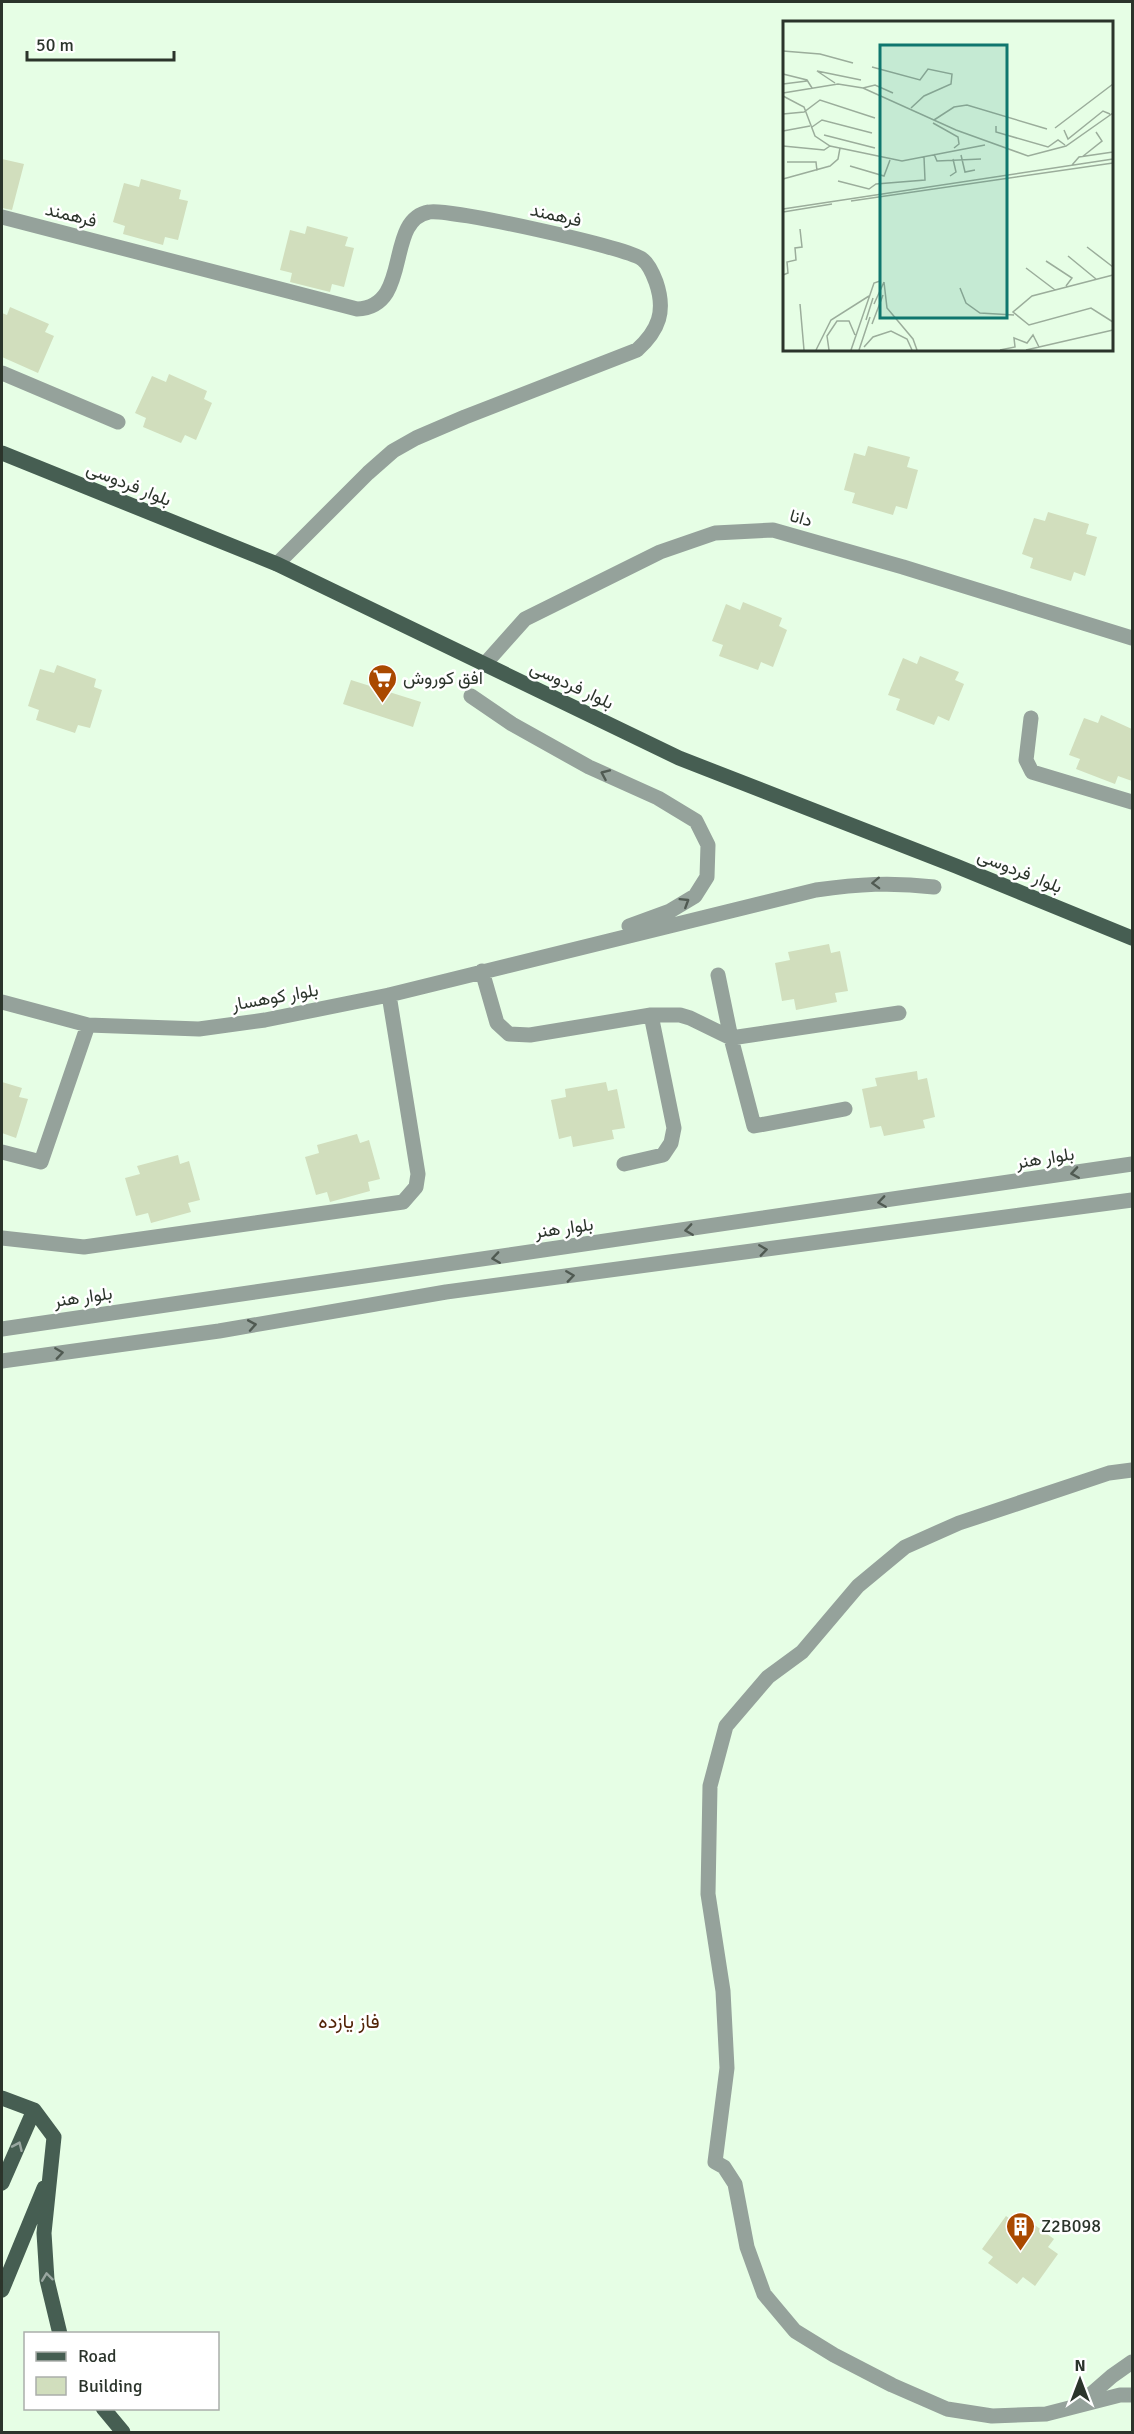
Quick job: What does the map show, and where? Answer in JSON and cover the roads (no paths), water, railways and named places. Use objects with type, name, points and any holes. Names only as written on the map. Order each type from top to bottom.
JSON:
[{"type":"main road","name":"بلوار فردوسی","points":[[2,453],[277,564],[679,758],[956,866],[1132,938]]},
{"type":"main road","points":[[2,2098],[34,2110],[54,2137],[44,2233],[47,2280],[60,2332]]},
{"type":"main road","points":[[2,2182],[34,2110]]},
{"type":"main road","points":[[2,2290],[52,2170]]},
{"type":"main road","points":[[104,2410],[123,2433]]},
{"type":"street","name":"فرهمند","points":[[2,217],[357,309],[369,309],[380,303],[393,280],[404,236],[415,219],[428,212],[449,212],[501,222],[617,249],[642,259],[653,273],[660,294],[660,316],[650,338],[637,350],[465,417],[393,451],[277,564]]},
{"type":"street","points":[[2,373],[117,422]]},
{"type":"street","name":"دانا","points":[[484,665],[525,619],[660,552],[716,533],[772,530],[903,567],[1132,638]]},
{"type":"street","points":[[471,696],[522,729],[589,767],[658,798],[696,821],[708,845],[707,876],[695,896],[670,911],[553,953]]},
{"type":"street","points":[[1031,718],[1026,760],[1032,772],[1132,801]]},
{"type":"street","points":[[553,953],[816,890],[861,883],[894,882],[934,887]]},
{"type":"street","name":"بلوار کوهسار","points":[[2,1002],[88,1025],[199,1029],[265,1020],[389,994],[553,953]]},
{"type":"street","points":[[483,971],[496,1023],[509,1034],[530,1035],[651,1015],[680,1015],[731,1038],[899,1013]]},
{"type":"street","points":[[718,975],[731,1038],[754,1126],[845,1109]]},
{"type":"street","points":[[2,1238],[84,1247],[403,1202],[416,1187],[418,1174],[389,994]]},
{"type":"street","points":[[624,1164],[663,1155],[673,1136],[674,1128],[651,1015]]},
{"type":"street","points":[[2,1152],[41,1162],[88,1025]]},
{"type":"street","name":"بلوار هنر","points":[[2,1329],[1132,1164]]},
{"type":"street","points":[[2,1361],[219,1331],[446,1292],[1132,1200]]},
{"type":"street","points":[[1132,1470],[1109,1473],[958,1523],[905,1547],[858,1586],[802,1652],[768,1677],[726,1726],[710,1786],[708,1894],[723,1991],[727,2068],[715,2162],[724,2167],[735,2184],[747,2247],[764,2294],[795,2331],[834,2355],[892,2385],[946,2409],[1003,2416],[1046,2414],[1120,2395],[1132,2395]]},
{"type":"street","points":[[1079,2405],[1132,2362]]},
{"type":"place","name":"افق کوروش","points":[[382,704]]},
{"type":"place","name":"Z2B098","points":[[1020,2252]]},
{"type":"district","name":"فاز یازده","points":[[349,2021]]}]
